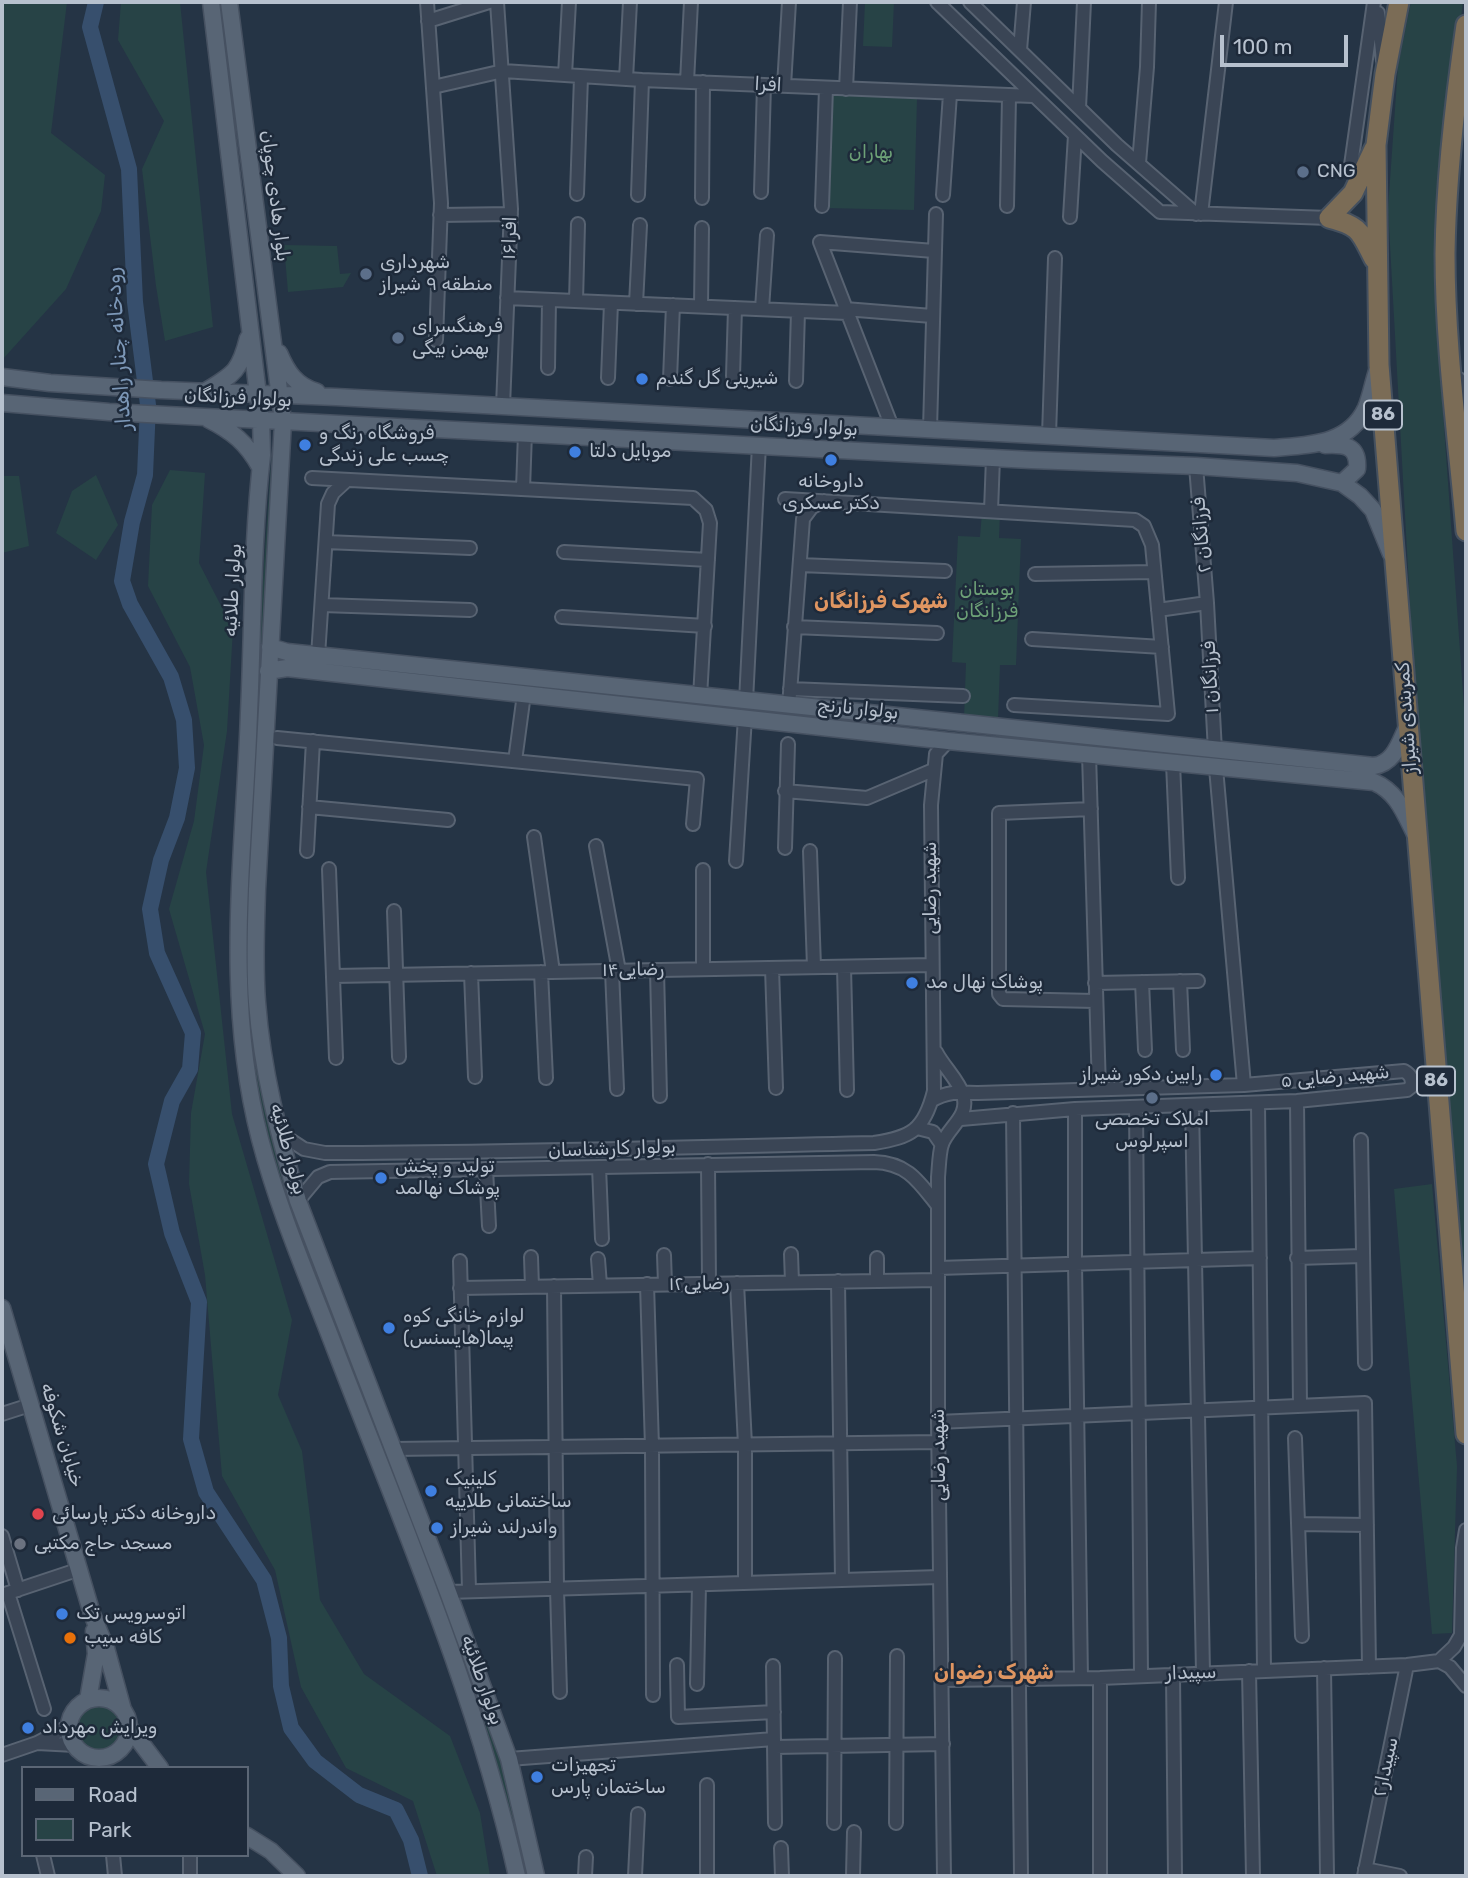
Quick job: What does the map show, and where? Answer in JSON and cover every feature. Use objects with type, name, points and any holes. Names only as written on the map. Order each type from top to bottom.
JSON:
[{"type":"highway","name":"کمربندی شیراز","points":[[1399,2],[1385,74],[1376,145],[1379,365],[1466,1434]]},
{"type":"highway","points":[[1466,25],[1449,165],[1446,254],[1448,330],[1466,531]]},
{"type":"highway","points":[[1376,145],[1353,193],[1329,218],[1351,224],[1360,233],[1376,264]]},
{"type":"main road","points":[[229,8],[212,9],[249,332],[260,394]]},
{"type":"main road","name":"بلوار هادی چوپان","points":[[229,8],[281,395]]},
{"type":"main road","points":[[206,391],[233,374],[243,360],[249,332]]},
{"type":"main road","points":[[272,338],[294,380],[306,389],[336,397]]},
{"type":"main road","points":[[255,365],[258,371],[268,374],[276,366]]},
{"type":"main road","name":"بولوار فرزانگان","points":[[2,377],[108,387],[1274,448],[1314,445],[1340,437],[1365,409],[1379,365]]},
{"type":"main road","points":[[224,392],[233,401],[230,414],[225,418]]},
{"type":"main road","name":"بولوار طلائیه","points":[[260,394],[261,462],[237,959],[244,1056],[260,1137],[282,1209],[430,1593],[498,1796],[517,1876]]},
{"type":"main road","name":"بولوار طلائیه","points":[[281,395],[282,456],[268,671],[255,958],[257,1002],[265,1065],[278,1132],[298,1201],[509,1759],[536,1876]]},
{"type":"main road","points":[[309,396],[301,404],[300,410],[305,420],[310,422]]},
{"type":"main road","name":"بولوار فرزانگان","points":[[2,403],[162,415],[1297,473],[1342,483],[1360,496],[1373,510],[1395,566]]},
{"type":"main road","points":[[643,414],[643,438]]},
{"type":"main road","points":[[203,417],[230,430],[261,462],[267,447],[272,446],[281,451],[282,456]]},
{"type":"main road","points":[[1314,445],[1343,444],[1355,452],[1357,469],[1342,483]]},
{"type":"main road","name":"بولوار نارنج","points":[[270,647],[287,660],[524,694],[700,697],[746,709],[789,706],[1215,751],[1374,774]]},
{"type":"main road","name":"بولوار نارنج","points":[[268,671],[287,660],[318,656],[623,697],[746,709],[948,740],[1216,768],[1374,774]]},
{"type":"main road","points":[[1407,727],[1389,760],[1374,774],[1396,798],[1416,837]]},
{"type":"main road","points":[[239,887],[257,889]]},
{"type":"main road","name":"خیابان شکوفه","points":[[2,1308],[123,1710]]},
{"type":"main road","name":"خیابان شکوفه","points":[[88,1700],[96,1654],[92,1614]]},
{"type":"main road","points":[[109,1766],[75,1745],[69,1726],[74,1711],[88,1700],[106,1699],[123,1710],[129,1727],[158,1766]]},
{"type":"main road","points":[[89,1756],[103,1758],[117,1752],[125,1742],[129,1727]]},
{"type":"main road","points":[[248,1837],[271,1851],[297,1876]]},
{"type":"street","points":[[427,2],[440,215],[436,340]]},
{"type":"street","points":[[428,21],[489,2]]},
{"type":"street","name":"۱۶افرا","points":[[497,2],[511,214],[503,406]]},
{"type":"street","points":[[687,82],[691,2]]},
{"type":"street","points":[[783,86],[789,2]]},
{"type":"street","points":[[846,89],[850,2]]},
{"type":"street","points":[[937,2],[1102,161],[1160,212],[1329,218]]},
{"type":"street","points":[[970,2],[1117,145],[1198,214]]},
{"type":"street","points":[[1079,108],[1084,2]]},
{"type":"street","points":[[1139,163],[1149,2]]},
{"type":"street","points":[[1198,214],[1216,94],[1226,2]]},
{"type":"street","points":[[1376,2],[1385,74]]},
{"type":"street","points":[[1351,165],[1376,2]]},
{"type":"street","points":[[565,75],[568,6]]},
{"type":"street","points":[[1020,50],[1023,6]]},
{"type":"street","points":[[626,79],[630,7]]},
{"type":"street","name":"افرا","points":[[433,87],[503,71],[642,80],[1033,96]]},
{"type":"street","points":[[578,194],[581,77]]},
{"type":"street","points":[[638,195],[642,80]]},
{"type":"street","points":[[702,198],[703,82]]},
{"type":"street","points":[[761,192],[764,85]]},
{"type":"street","points":[[822,205],[826,88]]},
{"type":"street","points":[[943,195],[950,94]]},
{"type":"street","points":[[1007,206],[1009,96]]},
{"type":"street","points":[[1070,217],[1075,135]]},
{"type":"street","points":[[1102,161],[1117,145]]},
{"type":"street","points":[[440,215],[511,214]]},
{"type":"street","points":[[930,429],[936,214]]},
{"type":"street","points":[[576,301],[578,224]]},
{"type":"street","points":[[636,304],[640,225]]},
{"type":"street","points":[[701,306],[702,228]]},
{"type":"street","points":[[762,309],[767,235]]},
{"type":"street","points":[[892,427],[820,242],[934,251]]},
{"type":"street","points":[[1049,435],[1055,258]]},
{"type":"street","points":[[507,298],[932,316]]},
{"type":"street","points":[[548,368],[550,300]]},
{"type":"street","points":[[608,378],[611,303]]},
{"type":"street","points":[[670,379],[673,305]]},
{"type":"street","points":[[733,376],[735,308]]},
{"type":"street","points":[[796,380],[798,311]]},
{"type":"street","points":[[1448,330],[1466,410]]},
{"type":"street","points":[[523,489],[525,433]]},
{"type":"street","points":[[736,862],[759,446]]},
{"type":"street","points":[[991,511],[993,458]]},
{"type":"street","name":"فرزانگان ۲","points":[[1196,466],[1208,603]]},
{"type":"street","points":[[312,478],[693,498],[706,510],[710,523],[700,697]]},
{"type":"street","points":[[318,656],[328,504],[333,493],[347,480]]},
{"type":"street","points":[[785,499],[1135,520],[1144,526],[1152,545],[1168,714],[1014,705]]},
{"type":"street","points":[[789,706],[803,519],[812,507],[824,501]]},
{"type":"street","points":[[326,542],[470,548]]},
{"type":"street","points":[[564,552],[708,560]]},
{"type":"street","points":[[800,565],[945,571]]},
{"type":"street","points":[[1035,573],[1153,572]]},
{"type":"street","points":[[1158,610],[1208,603]]},
{"type":"street","name":"فرزانگان ۱","points":[[1208,603],[1215,751]]},
{"type":"street","points":[[322,606],[471,610]]},
{"type":"street","points":[[562,617],[705,626]]},
{"type":"street","points":[[794,627],[937,633]]},
{"type":"street","points":[[1032,639],[1162,647]]},
{"type":"street","points":[[790,689],[963,696]]},
{"type":"street","points":[[515,761],[524,694]]},
{"type":"street","points":[[277,738],[697,779],[693,824]]},
{"type":"street","points":[[785,791],[867,798],[933,770],[936,754],[948,740]]},
{"type":"street","points":[[307,851],[313,741]]},
{"type":"street","points":[[785,848],[788,744]]},
{"type":"street","points":[[1089,754],[1099,1089]]},
{"type":"street","points":[[1173,763],[1178,878]]},
{"type":"street","points":[[1216,768],[1244,1085]]},
{"type":"street","name":"شهید رضایی","points":[[931,1101],[935,1049],[932,965],[933,770]]},
{"type":"street","points":[[309,807],[448,820]]},
{"type":"street","points":[[1091,808],[999,813],[999,994],[1003,999],[1095,1001]]},
{"type":"street","points":[[534,837],[547,972],[546,1078]]},
{"type":"street","points":[[596,846],[616,971],[617,1089]]},
{"type":"street","points":[[810,852],[814,967]]},
{"type":"street","points":[[329,869],[336,1058]]},
{"type":"street","points":[[703,870],[703,969]]},
{"type":"street","points":[[394,911],[399,1057]]},
{"type":"street","name":"رضایی۱۴","points":[[334,975],[932,965]]},
{"type":"street","points":[[844,967],[847,1090]]},
{"type":"street","points":[[772,968],[776,1088]]},
{"type":"street","points":[[657,970],[660,1096]]},
{"type":"street","points":[[471,973],[475,1077]]},
{"type":"street","points":[[1180,981],[1183,1049]]},
{"type":"street","points":[[1095,983],[1198,981]]},
{"type":"street","points":[[1142,982],[1145,1050]]},
{"type":"street","name":"شهید رضایی","points":[[935,1049],[943,1066],[962,1092]]},
{"type":"street","name":"شهید رضایی ۵","points":[[931,1101],[944,1093],[1244,1085],[1404,1071],[1410,1074],[1412,1080],[1412,1086],[1408,1090],[1297,1101],[1075,1109],[961,1118]]},
{"type":"street","points":[[961,1118],[965,1103],[962,1092]]},
{"type":"street","points":[[1003,1092],[1009,1113],[1014,1265],[1021,1876]]},
{"type":"street","name":"بولوار کارشناسان","points":[[278,1132],[304,1149],[324,1153],[502,1153],[630,1147],[874,1143],[900,1139],[917,1128],[931,1101]]},
{"type":"street","points":[[1297,1101],[1300,1406]]},
{"type":"street","points":[[1258,1103],[1264,1671]]},
{"type":"street","points":[[1192,1106],[1203,1672]]},
{"type":"street","points":[[1136,1107],[1141,1675]]},
{"type":"street","points":[[1075,1109],[1080,1678]]},
{"type":"street","name":"شهید رضایی","points":[[944,1876],[938,1442],[938,1177],[942,1144],[961,1118]]},
{"type":"street","points":[[917,1128],[933,1132],[942,1144]]},
{"type":"street","points":[[900,1139],[893,1152],[901,1166],[917,1180],[938,1206]]},
{"type":"street","points":[[1361,1140],[1365,1363]]},
{"type":"street","points":[[874,1143],[882,1152],[874,1162]]},
{"type":"street","points":[[324,1153],[318,1162],[320,1168],[330,1172]]},
{"type":"street","name":"بولوار کارشناسان","points":[[330,1172],[874,1162],[901,1166]]},
{"type":"street","points":[[708,1164],[709,1283]]},
{"type":"street","points":[[599,1167],[602,1239]]},
{"type":"street","points":[[486,1169],[489,1226]]},
{"type":"street","points":[[298,1201],[318,1177],[330,1172]]},
{"type":"street","points":[[917,1180],[930,1181],[938,1177]]},
{"type":"street","points":[[791,1254],[792,1282]]},
{"type":"street","points":[[664,1255],[665,1284]]},
{"type":"street","points":[[1297,1258],[1362,1256]]},
{"type":"street","points":[[531,1257],[532,1287]]},
{"type":"street","points":[[877,1258],[877,1281]]},
{"type":"street","name":"رضایی۱۲","points":[[460,1288],[877,1281],[1014,1265],[1260,1258]]},
{"type":"street","points":[[598,1259],[600,1285]]},
{"type":"street","points":[[460,1261],[469,1590]]},
{"type":"street","points":[[838,1281],[842,1580]]},
{"type":"street","points":[[737,1283],[745,1445],[745,1583]]},
{"type":"street","points":[[648,1284],[653,1695]]},
{"type":"street","points":[[554,1286],[560,1692]]},
{"type":"street","points":[[938,1422],[1365,1403],[1368,1667]]},
{"type":"street","points":[[2,1414],[30,1405]]},
{"type":"street","points":[[1295,1438],[1302,1636]]},
{"type":"street","points":[[393,1449],[938,1442]]},
{"type":"street","points":[[1298,1524],[1367,1525]]},
{"type":"street","points":[[1466,1531],[1462,1548],[1461,1635],[1454,1647],[1439,1661],[1450,1667],[1466,1686]]},
{"type":"street","points":[[2,1536],[9,1593],[44,1709]]},
{"type":"street","points":[[9,1593],[80,1569]]},
{"type":"street","points":[[448,1592],[940,1577]]},
{"type":"street","points":[[697,1684],[699,1585]]},
{"type":"street","points":[[896,1823],[897,1656]]},
{"type":"street","points":[[834,1823],[835,1658]]},
{"type":"street","name":"سپیدار","points":[[942,1680],[1100,1678],[1368,1667],[1439,1661]]},
{"type":"street","points":[[677,1665],[678,1717],[774,1712]]},
{"type":"street","name":"سپیدار۲","points":[[1364,1872],[1407,1665]]},
{"type":"street","points":[[773,1666],[775,1824]]},
{"type":"street","points":[[1324,1668],[1327,1876]]},
{"type":"street","points":[[1249,1671],[1253,1876]]},
{"type":"street","points":[[1173,1674],[1175,1876]]},
{"type":"street","points":[[1100,1678],[1100,1876]]},
{"type":"street","points":[[2,1755],[37,1743],[69,1726]]},
{"type":"street","points":[[37,1743],[75,1745]]},
{"type":"street","points":[[509,1759],[774,1743],[835,1746],[943,1744]]},
{"type":"street","points":[[706,1876],[708,1785]]},
{"type":"street","points":[[635,1876],[638,1814]]},
{"type":"street","points":[[853,1876],[854,1832]]},
{"type":"street","points":[[782,1848],[782,1876]]},
{"type":"street","points":[[43,1857],[47,1876]]},
{"type":"street","points":[[113,1857],[115,1876]]},
{"type":"street","points":[[190,1857],[190,1876]]},
{"type":"street","points":[[586,1857],[586,1876]]},
{"type":"street","points":[[1364,1872],[1400,1876]]},
{"type":"green space","points":[[2,2],[67,2],[51,133],[105,175],[101,211],[66,289],[3,359]]},
{"type":"green space","points":[[121,2],[180,2],[213,327],[165,341],[142,169],[164,121],[118,40]]},
{"type":"green space","points":[[865,2],[894,2],[892,47],[863,46]]},
{"type":"green space","points":[[1411,2],[1463,2],[1434,240],[1439,356],[1466,735],[1466,1322],[1415,695],[1388,209],[1398,66]]},
{"type":"green space","name":"بهاران","points":[[829,94],[917,99],[914,210],[826,208]]},
{"type":"green space","points":[[284,245],[337,246],[340,274],[351,273],[343,287],[288,292]]},
{"type":"green space","points":[[274,450],[250,877],[252,733]]},
{"type":"green space","points":[[170,470],[205,473],[199,563],[233,629],[227,731],[206,872],[232,1114],[292,1320],[278,1395],[302,1451],[320,1600],[364,1674],[450,1736],[480,1813],[490,1876],[437,1876],[413,1801],[346,1768],[301,1687],[275,1570],[222,1476],[205,1275],[189,1184],[191,1113],[205,1034],[169,909],[194,821],[204,745],[190,667],[148,586],[152,505]]},
{"type":"green space","points":[[96,475],[118,525],[96,560],[56,533],[72,491]]},
{"type":"green space","points":[[2,476],[19,476],[29,546],[2,553]]},
{"type":"green space","name":"بوستان فرزانگان","points":[[982,512],[1000,513],[999,538],[1021,539],[1016,665],[1000,665],[998,720],[964,718],[966,663],[952,662],[958,536],[980,537]]},
{"type":"green space","points":[[245,944],[256,1043],[328,1293],[495,1740],[530,1876],[522,1876],[275,1173],[247,1047]]},
{"type":"green space","points":[[1432,1184],[1457,1466],[1452,1633],[1432,1634],[1394,1189]]},
{"type":"green space","points":[[98,1703],[116,1710],[123,1728],[116,1746],[98,1753],[80,1746],[73,1728],[80,1710]]},
{"type":"waterway","name":"رودخانه چنار راهدار","points":[[96,2],[90,27],[129,169],[135,302],[148,405],[145,475],[132,522],[122,581],[130,604],[171,677],[184,720],[187,768],[177,818],[161,860],[150,909],[157,953],[193,1033],[190,1069],[172,1101],[156,1164],[172,1233],[199,1302],[191,1439],[206,1492],[264,1580],[279,1638],[281,1686],[291,1728],[315,1761],[359,1795],[396,1810],[411,1840],[420,1876]]},
{"type":"place","name":"CNG","points":[[1303,172]]},
{"type":"place","name":"شهرداری منطقه ۹ شیراز","points":[[366,274]]},
{"type":"place","name":"فرهنگسرای بهمن بیگی","points":[[398,338]]},
{"type":"place","name":"شیرینی گل گندم","points":[[642,379]]},
{"type":"place","name":"فروشگاه رنگ و چسب علی زندگی","points":[[305,445]]},
{"type":"place","name":"موبایل دلتا","points":[[575,452]]},
{"type":"place","name":"داروخانه دکتر عسکری","points":[[831,460]]},
{"type":"place","name":"پوشاک نهال مد","points":[[912,983]]},
{"type":"place","name":"رابین دکور شیراز","points":[[1216,1075]]},
{"type":"place","name":"املاک تخصصی اسپرلوس","points":[[1152,1098]]},
{"type":"place","name":"تولید و پخش پوشاک نهالمد","points":[[381,1178]]},
{"type":"place","name":"لوازم خانگی کوه پیما(هایسنس)","points":[[389,1328]]},
{"type":"place","name":"کلینیک ساختمانی طلاییه","points":[[431,1491]]},
{"type":"place","name":"داروخانه دکتر پارسائی","points":[[38,1514]]},
{"type":"place","name":"واندرلند شیراز","points":[[437,1528]]},
{"type":"place","name":"مسجد حاج مکتبی","points":[[20,1544]]},
{"type":"place","name":"اتوسرویس تک","points":[[62,1614]]},
{"type":"place","name":"کافه سیب","points":[[70,1638]]},
{"type":"place","name":"ویرایش مهرداد","points":[[28,1728]]},
{"type":"place","name":"تجهیزات ساختمان پارس","points":[[537,1777]]},
{"type":"district","name":"شهرک فرزانگان","points":[[881,602]]},
{"type":"district","name":"شهرک رضوان","points":[[994,1673]]}]
